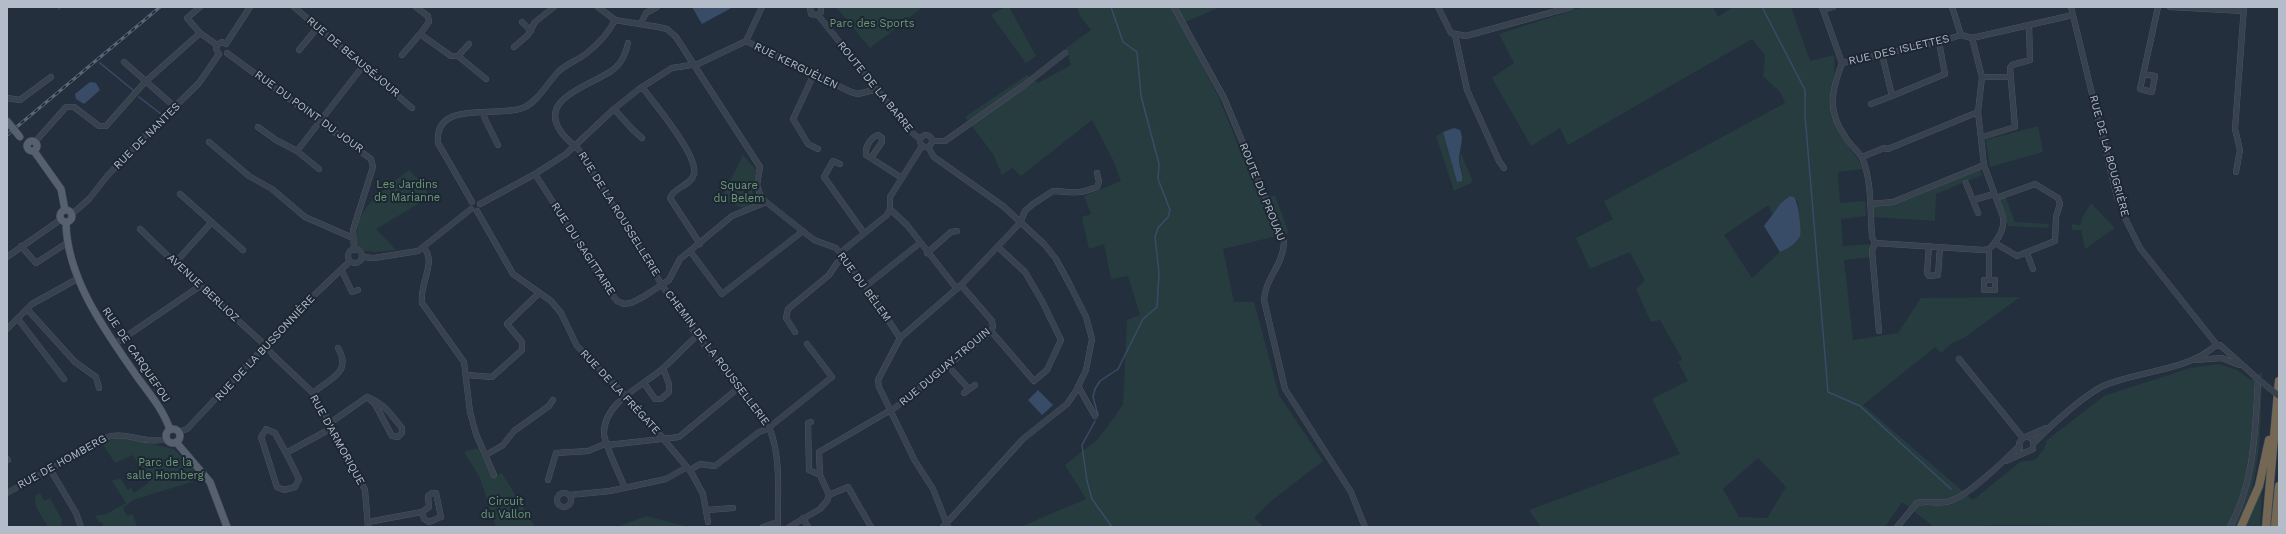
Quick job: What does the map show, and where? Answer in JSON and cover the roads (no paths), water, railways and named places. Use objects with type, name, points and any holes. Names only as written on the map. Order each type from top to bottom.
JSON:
[{"type":"highway","points":[[2266,527],[2279,381]]},
{"type":"highway","points":[[2241,527],[2259,486],[2271,424],[2275,418]]},
{"type":"highway","points":[[2275,527],[2279,486]]},
{"type":"main road","points":[[7,122],[20,137],[31,143],[28,149],[34,151],[61,189],[65,210],[72,214],[71,219],[63,221],[59,215],[65,210]]},
{"type":"main road","name":"RUE DE CARQUEFOU","points":[[63,221],[67,245],[79,278],[96,316],[157,405],[170,430]]},
{"type":"main road","points":[[170,430],[179,432],[179,439],[176,442],[170,443],[166,439],[166,434],[170,430]]},
{"type":"main road","points":[[176,442],[210,482],[227,527]]},
{"type":"street","points":[[200,7],[187,18],[200,33],[217,45]]},
{"type":"street","points":[[217,45],[216,49],[219,54],[227,53],[229,49],[228,41],[250,7]]},
{"type":"street","name":"RUE DE BEAUSÉJOUR","points":[[294,7],[412,108]]},
{"type":"street","points":[[402,55],[428,22],[428,16],[416,7]]},
{"type":"street","points":[[514,47],[531,31],[535,22],[554,7]]},
{"type":"street","points":[[598,7],[615,20],[641,23],[667,29],[676,37],[695,64],[760,167],[757,189],[764,203],[732,216],[680,259],[668,280],[662,285]]},
{"type":"street","points":[[641,23],[646,13],[657,7]]},
{"type":"street","points":[[746,41],[762,7]]},
{"type":"street","name":"ROUTE DE LA BARRE","points":[[810,7],[811,14],[818,15],[878,89],[910,132],[920,139]]},
{"type":"street","points":[[818,15],[821,12],[821,7]]},
{"type":"street","name":"ROUTE DU PROUAU","points":[[1174,7],[1224,98],[1284,241],[1284,255],[1266,288],[1264,300],[1285,389],[1351,492],[1365,527]]},
{"type":"street","points":[[1438,7],[1448,29],[1455,35],[1470,36],[1571,7]]},
{"type":"street","points":[[1832,7],[1822,9],[1842,63],[1832,92],[1832,110],[1836,123],[1862,157],[1867,173],[1872,237],[1875,244],[1872,251],[1879,331]]},
{"type":"street","points":[[1952,7],[1961,35]]},
{"type":"street","name":"RUE DE LA BOUGRIÈRE","points":[[2071,7],[2117,197],[2126,220],[2143,253],[2206,329],[2214,348],[2214,358]]},
{"type":"street","points":[[2143,74],[2158,7]]},
{"type":"street","points":[[2170,7],[2244,9],[2235,129],[2240,150],[2236,172]]},
{"type":"street","name":"RUE DES ISLETTES","points":[[1842,63],[1939,42],[1961,35],[1972,38],[2073,14]]},
{"type":"street","points":[[362,257],[391,256],[418,251],[424,248],[471,209],[472,202],[438,144],[437,135],[440,126],[447,119],[458,114],[507,111],[526,106],[533,102],[560,70],[588,52],[615,20]]},
{"type":"street","points":[[522,22],[531,31]]},
{"type":"street","points":[[1982,137],[2015,127],[2011,77],[2012,65],[2030,60],[2029,25]]},
{"type":"street","points":[[299,50],[318,27]]},
{"type":"street","points":[[31,143],[66,107],[69,106],[74,107],[99,126],[106,126],[145,82],[200,33]]},
{"type":"street","points":[[420,34],[451,56],[458,56],[486,79]]},
{"type":"street","points":[[1455,35],[1467,90],[1499,161],[1504,168]]},
{"type":"street","points":[[1972,38],[1982,76],[1978,112],[1984,165],[2004,223],[1995,243],[1989,249],[1989,280]]},
{"type":"street","points":[[217,45],[228,41]]},
{"type":"street","name":"RUE KERGUÉLEN","points":[[480,204],[535,174],[576,147],[614,109],[642,87],[672,68],[695,64],[746,41],[851,92],[858,94],[878,89]]},
{"type":"street","points":[[1871,104],[1945,74],[1939,42]]},
{"type":"street","name":"RUE DE LA ROUSSELLERIE","points":[[628,43],[622,61],[614,70],[573,91],[560,103],[556,117],[560,131],[576,147],[662,285]]},
{"type":"street","points":[[458,56],[469,44]]},
{"type":"street","name":"RUE DU POINT DU JOUR","points":[[227,53],[320,119],[372,159],[373,167],[353,230],[354,250]]},
{"type":"street","points":[[795,332],[786,318],[788,309],[829,275],[842,256],[864,233],[887,215],[890,209],[890,197],[925,146],[933,141],[945,140],[1023,86],[1065,53]]},
{"type":"street","name":"RUE DE NANTES","points":[[72,214],[89,199],[126,156],[199,83],[219,54]]},
{"type":"street","points":[[1882,54],[1892,96]]},
{"type":"street","points":[[124,62],[175,107]]},
{"type":"street","points":[[297,151],[320,119],[363,66]]},
{"type":"street","points":[[814,74],[793,119],[808,144],[818,149]]},
{"type":"street","points":[[1982,76],[2011,77]]},
{"type":"street","points":[[7,98],[20,100],[52,77]]},
{"type":"street","points":[[642,87],[675,132],[694,166],[694,174],[690,182],[674,192],[670,198],[700,244]]},
{"type":"street","points":[[614,109],[632,130],[642,138]]},
{"type":"street","points":[[483,112],[498,145]]},
{"type":"street","points":[[1862,157],[1884,148],[1896,146],[1978,112]]},
{"type":"street","points":[[258,127],[297,151],[319,169]]},
{"type":"street","points":[[933,141],[931,136],[927,134],[922,136],[920,139],[934,157],[1003,206],[1021,221],[1056,259],[1090,330],[1091,351],[1086,370],[1067,404],[1023,439],[946,525],[934,489],[918,465],[878,383],[900,338],[959,287],[998,247],[1021,221],[1026,211],[1033,204],[1053,191],[1072,194],[1084,192],[1097,187],[1099,182],[1098,173]]},
{"type":"street","points":[[209,142],[249,176],[273,187],[305,217],[353,238]]},
{"type":"street","points":[[872,158],[902,178]]},
{"type":"street","points":[[840,164],[833,161],[824,178],[864,233]]},
{"type":"street","points":[[1870,204],[1893,202],[1984,165]]},
{"type":"street","name":"RUE DU SAGITTAIRE","points":[[535,174],[583,251],[617,301],[624,304],[631,303],[662,285]]},
{"type":"street","points":[[1966,183],[1978,214]]},
{"type":"street","points":[[1973,200],[1995,196],[2035,184],[2058,198],[2060,204],[2055,226],[2056,242],[2017,256],[1995,243]]},
{"type":"street","points":[[180,194],[243,250]]},
{"type":"street","points":[[471,209],[477,211],[480,209],[480,204],[477,201],[472,202]]},
{"type":"street","name":"RUE DU BÉLEM","points":[[764,203],[817,242],[832,245],[866,286],[900,338]]},
{"type":"street","name":"RUE DUGUAY-TROUIN","points":[[820,475],[819,452],[891,410],[948,366],[991,331],[993,327],[992,321],[927,253],[907,225],[890,209]]},
{"type":"street","name":"RUE DE LA FRÉGATE","points":[[477,211],[513,274],[550,301],[560,313],[577,346],[688,468],[698,482],[707,510],[708,522]]},
{"type":"street","points":[[7,257],[21,246],[63,221]]},
{"type":"street","points":[[175,263],[211,223]]},
{"type":"street","name":"AVENUE BERLIOZ","points":[[140,229],[266,346]]},
{"type":"street","points":[[690,251],[722,294],[803,231]]},
{"type":"street","points":[[927,253],[951,232],[956,231]]},
{"type":"street","points":[[866,286],[920,243]]},
{"type":"street","points":[[1875,244],[1989,249]]},
{"type":"street","points":[[21,246],[36,263],[39,263],[60,246],[67,245]]},
{"type":"street","points":[[1929,246],[1927,273],[1932,277],[1938,275],[1940,247]]},
{"type":"street","points":[[991,331],[1034,381],[1047,370],[1061,340],[1042,301],[1025,272],[998,247]]},
{"type":"street","points":[[424,248],[430,257],[430,263],[421,294],[422,303],[460,356],[467,375],[470,412],[476,434],[494,475]]},
{"type":"street","points":[[354,250],[360,251],[362,257],[359,263],[350,261],[348,255],[354,250]]},
{"type":"street","points":[[2027,253],[2033,269]]},
{"type":"street","name":"RUE DE LA BUSSONNIÈRE","points":[[179,432],[187,429],[312,297],[342,271],[350,261]]},
{"type":"street","points":[[342,271],[352,292],[358,290]]},
{"type":"street","points":[[7,329],[27,309],[79,278]]},
{"type":"street","name":"CHEMIN DE LA ROUSSELLERIE","points":[[662,285],[697,336],[737,389],[769,427],[775,441],[778,525]]},
{"type":"street","points":[[115,344],[200,286]]},
{"type":"street","points":[[467,375],[492,377],[522,350],[522,342],[508,324],[539,293]]},
{"type":"street","points":[[27,309],[74,362],[96,377],[99,388]]},
{"type":"street","points":[[18,319],[64,379]]},
{"type":"street","points":[[625,488],[604,434],[606,422],[612,410],[625,397],[663,368],[697,336]]},
{"type":"street","points":[[569,495],[625,488],[666,479],[700,464],[715,466],[759,432],[769,427],[832,377],[807,344]]},
{"type":"street","name":"RUE D'ARMORIQUE","points":[[266,346],[273,355],[313,393],[365,490],[368,525]]},
{"type":"street","points":[[2002,463],[2033,449],[2034,443],[2051,426],[2104,386],[2191,360],[2214,348],[2223,346],[2226,351],[2279,396]]},
{"type":"street","points":[[313,393],[338,373],[343,366],[342,356],[338,348]]},
{"type":"street","points":[[2222,358],[2226,351]]},
{"type":"street","points":[[2191,360],[2222,358],[2244,367]]},
{"type":"street","points":[[1959,359],[2026,437],[2034,443]]},
{"type":"street","points":[[948,366],[967,391],[975,385]]},
{"type":"street","points":[[644,383],[655,399],[661,398],[669,392],[669,384],[663,368]]},
{"type":"street","points":[[2258,379],[2279,392]]},
{"type":"street","points":[[2230,527],[2241,503],[2250,468],[2258,379]]},
{"type":"street","points":[[1078,386],[1095,416]]},
{"type":"street","points":[[548,480],[556,453],[588,451],[608,444],[679,437],[737,389]]},
{"type":"street","points":[[286,453],[331,426],[367,398]]},
{"type":"street","points":[[367,398],[379,401],[402,428],[402,433],[398,436],[392,436],[375,404],[367,398]]},
{"type":"street","points":[[486,455],[503,445],[514,431],[549,406],[553,400]]},
{"type":"street","points":[[811,422],[808,423],[809,470],[810,472],[820,475],[829,495]]},
{"type":"street","points":[[1897,527],[1917,503],[1951,501],[2002,463],[2026,437],[2051,426]]},
{"type":"street","points":[[266,429],[275,432],[286,453],[299,479],[295,487],[284,490],[277,487],[261,437],[266,429]]},
{"type":"street","name":"RUE DE HOMBERG","points":[[7,493],[113,435],[153,440],[166,439]]},
{"type":"street","points":[[2019,446],[2025,452]]},
{"type":"street","points":[[50,469],[76,513],[81,527]]},
{"type":"street","points":[[789,527],[825,505],[829,495],[848,487],[871,527]]},
{"type":"street","points":[[368,525],[422,512],[429,507],[428,496],[432,492],[436,493],[441,517],[429,522],[424,519],[422,512]]},
{"type":"street","points":[[707,510],[733,508]]},
{"type":"street","points":[[803,518],[808,527]]},
{"type":"street","points":[[763,527],[778,525]]},
{"type":"water","points":[[692,7],[733,7],[702,24]]},
{"type":"water","points":[[90,82],[96,83],[100,90],[84,104],[76,99],[75,94]]},
{"type":"water","points":[[1454,128],[1460,130],[1462,138],[1459,162],[1462,181],[1457,182],[1443,132]]},
{"type":"water","points":[[1790,196],[1794,197],[1797,204],[1800,223],[1800,236],[1794,244],[1780,252],[1764,226],[1781,203]]},
{"type":"water","points":[[1038,390],[1053,405],[1042,415],[1028,400]]},
{"type":"waterway","points":[[1098,415],[1093,397],[1095,389],[1100,381],[1118,369],[1143,319],[1157,307],[1159,273],[1155,237],[1158,228],[1168,217],[1170,210],[1158,179],[1159,164],[1141,96],[1137,52],[1123,42],[1111,7]]},
{"type":"waterway","points":[[1762,7],[1805,90],[1805,115],[1828,392],[1860,406],[1951,489]]},
{"type":"waterway","points":[[100,63],[133,90]]},
{"type":"waterway","points":[[139,97],[161,114]]},
{"type":"waterway","points":[[1095,421],[1082,445],[1087,481],[1092,499],[1112,527]]},
{"type":"railway","points":[[7,135],[160,7]]},
{"type":"park label","name":"Parc des Sports","points":[[872,24]]},
{"type":"park label","name":"Les Jardins de Marianne","points":[[407,191]]},
{"type":"park label","name":"Square du Belem","points":[[739,192]]},
{"type":"park label","name":"Parc de la salle Homberg","points":[[165,469]]},
{"type":"park label","name":"Circuit du Vallon","points":[[506,508]]}]
